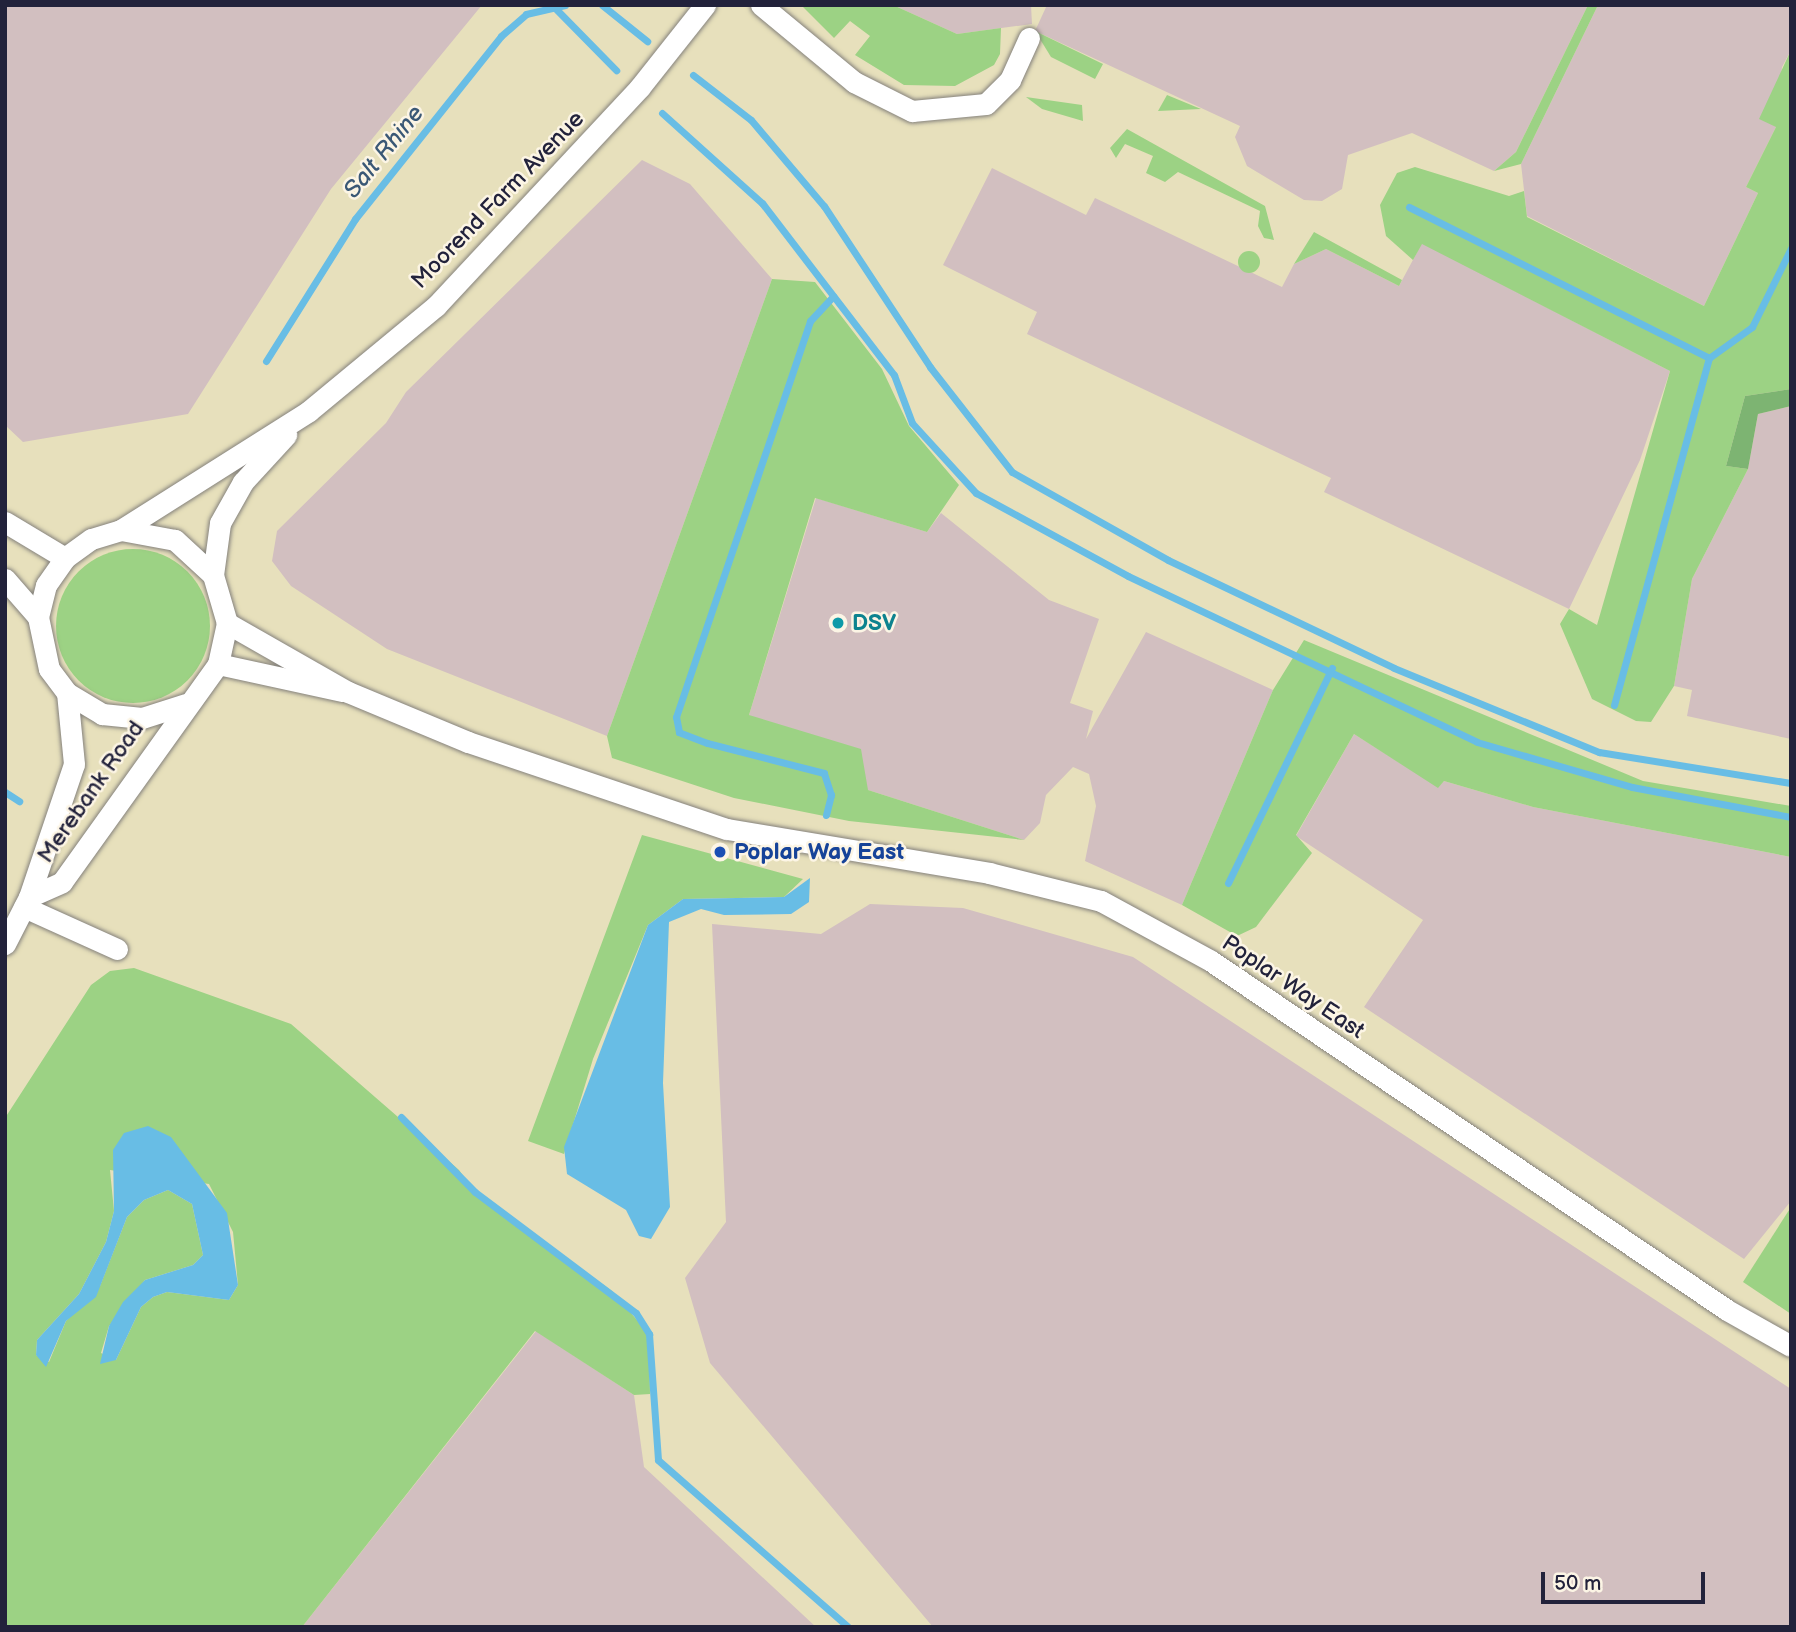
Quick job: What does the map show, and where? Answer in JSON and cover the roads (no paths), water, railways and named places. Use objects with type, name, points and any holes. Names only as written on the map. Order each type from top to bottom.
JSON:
[{"type":"street","name":"Moorend Farm Avenue","points":[[121,530],[309,411],[436,306],[640,88],[705,5]]},
{"type":"street","points":[[761,5],[854,82],[912,111],[986,104],[1010,80],[1029,38]]},
{"type":"street","name":"Moorend Farm Avenue","points":[[213,575],[220,523],[243,482],[309,411]]},
{"type":"street","points":[[5,522],[65,558]]},
{"type":"street","points":[[121,530],[175,540],[213,575],[227,623],[218,664],[186,704],[142,718],[102,714],[67,694],[49,669],[38,617],[46,585],[65,558],[91,539],[121,530]]},
{"type":"street","points":[[5,579],[38,617]]},
{"type":"street","name":"Poplar Way East","points":[[227,623],[348,692],[468,742],[727,829],[989,873],[1101,901],[1211,961],[1727,1310],[1791,1346]]},
{"type":"street","name":"Poplar Way East","points":[[218,664],[348,692]]},
{"type":"street","name":"Merebank Road","points":[[5,944],[26,902],[74,764],[67,694]]},
{"type":"street","name":"Merebank Road","points":[[26,902],[62,882],[186,704]]},
{"type":"street","points":[[26,902],[117,949]]},
{"type":"water","points":[[810,878],[809,902],[791,914],[724,915],[701,909],[669,922],[663,1083],[670,1207],[651,1239],[639,1236],[626,1210],[567,1174],[564,1147],[648,925],[683,899],[784,897]]},
{"type":"water","points":[[148,1126],[171,1137],[227,1213],[238,1285],[229,1300],[167,1292],[153,1297],[141,1307],[116,1360],[100,1364],[109,1326],[123,1302],[145,1280],[193,1265],[203,1255],[192,1204],[168,1190],[144,1200],[127,1217],[96,1297],[66,1321],[46,1367],[36,1355],[37,1340],[79,1294],[106,1242],[114,1211],[113,1150],[124,1133]]},
{"type":"waterway","name":"Salt Rhine","points":[[266,361],[355,219],[501,36],[526,14],[565,5]]},
{"type":"waterway","points":[[602,5],[647,41]]},
{"type":"waterway","points":[[556,9],[616,70]]},
{"type":"waterway","points":[[693,75],[751,120],[824,206],[930,367],[1012,472],[1168,560],[1394,668],[1599,752],[1791,783]]},
{"type":"waterway","points":[[662,113],[762,203],[894,375],[912,423],[976,493],[1128,576],[1477,742],[1632,787],[1791,817]]},
{"type":"waterway","points":[[1409,207],[1709,358]]},
{"type":"waterway","points":[[1614,705],[1709,358],[1752,327],[1791,248]]},
{"type":"waterway","points":[[826,815],[831,795],[824,773],[707,743],[679,732],[676,717],[810,321],[833,296]]},
{"type":"waterway","points":[[1228,883],[1332,668]]},
{"type":"waterway","points":[[5,792],[19,801]]},
{"type":"waterway","points":[[401,1117],[475,1192],[636,1313],[649,1334],[658,1460],[848,1627]]},
{"type":"place","name":"DSV","points":[[838,623]]},
{"type":"place","name":"Poplar Way East","points":[[720,852]]}]
